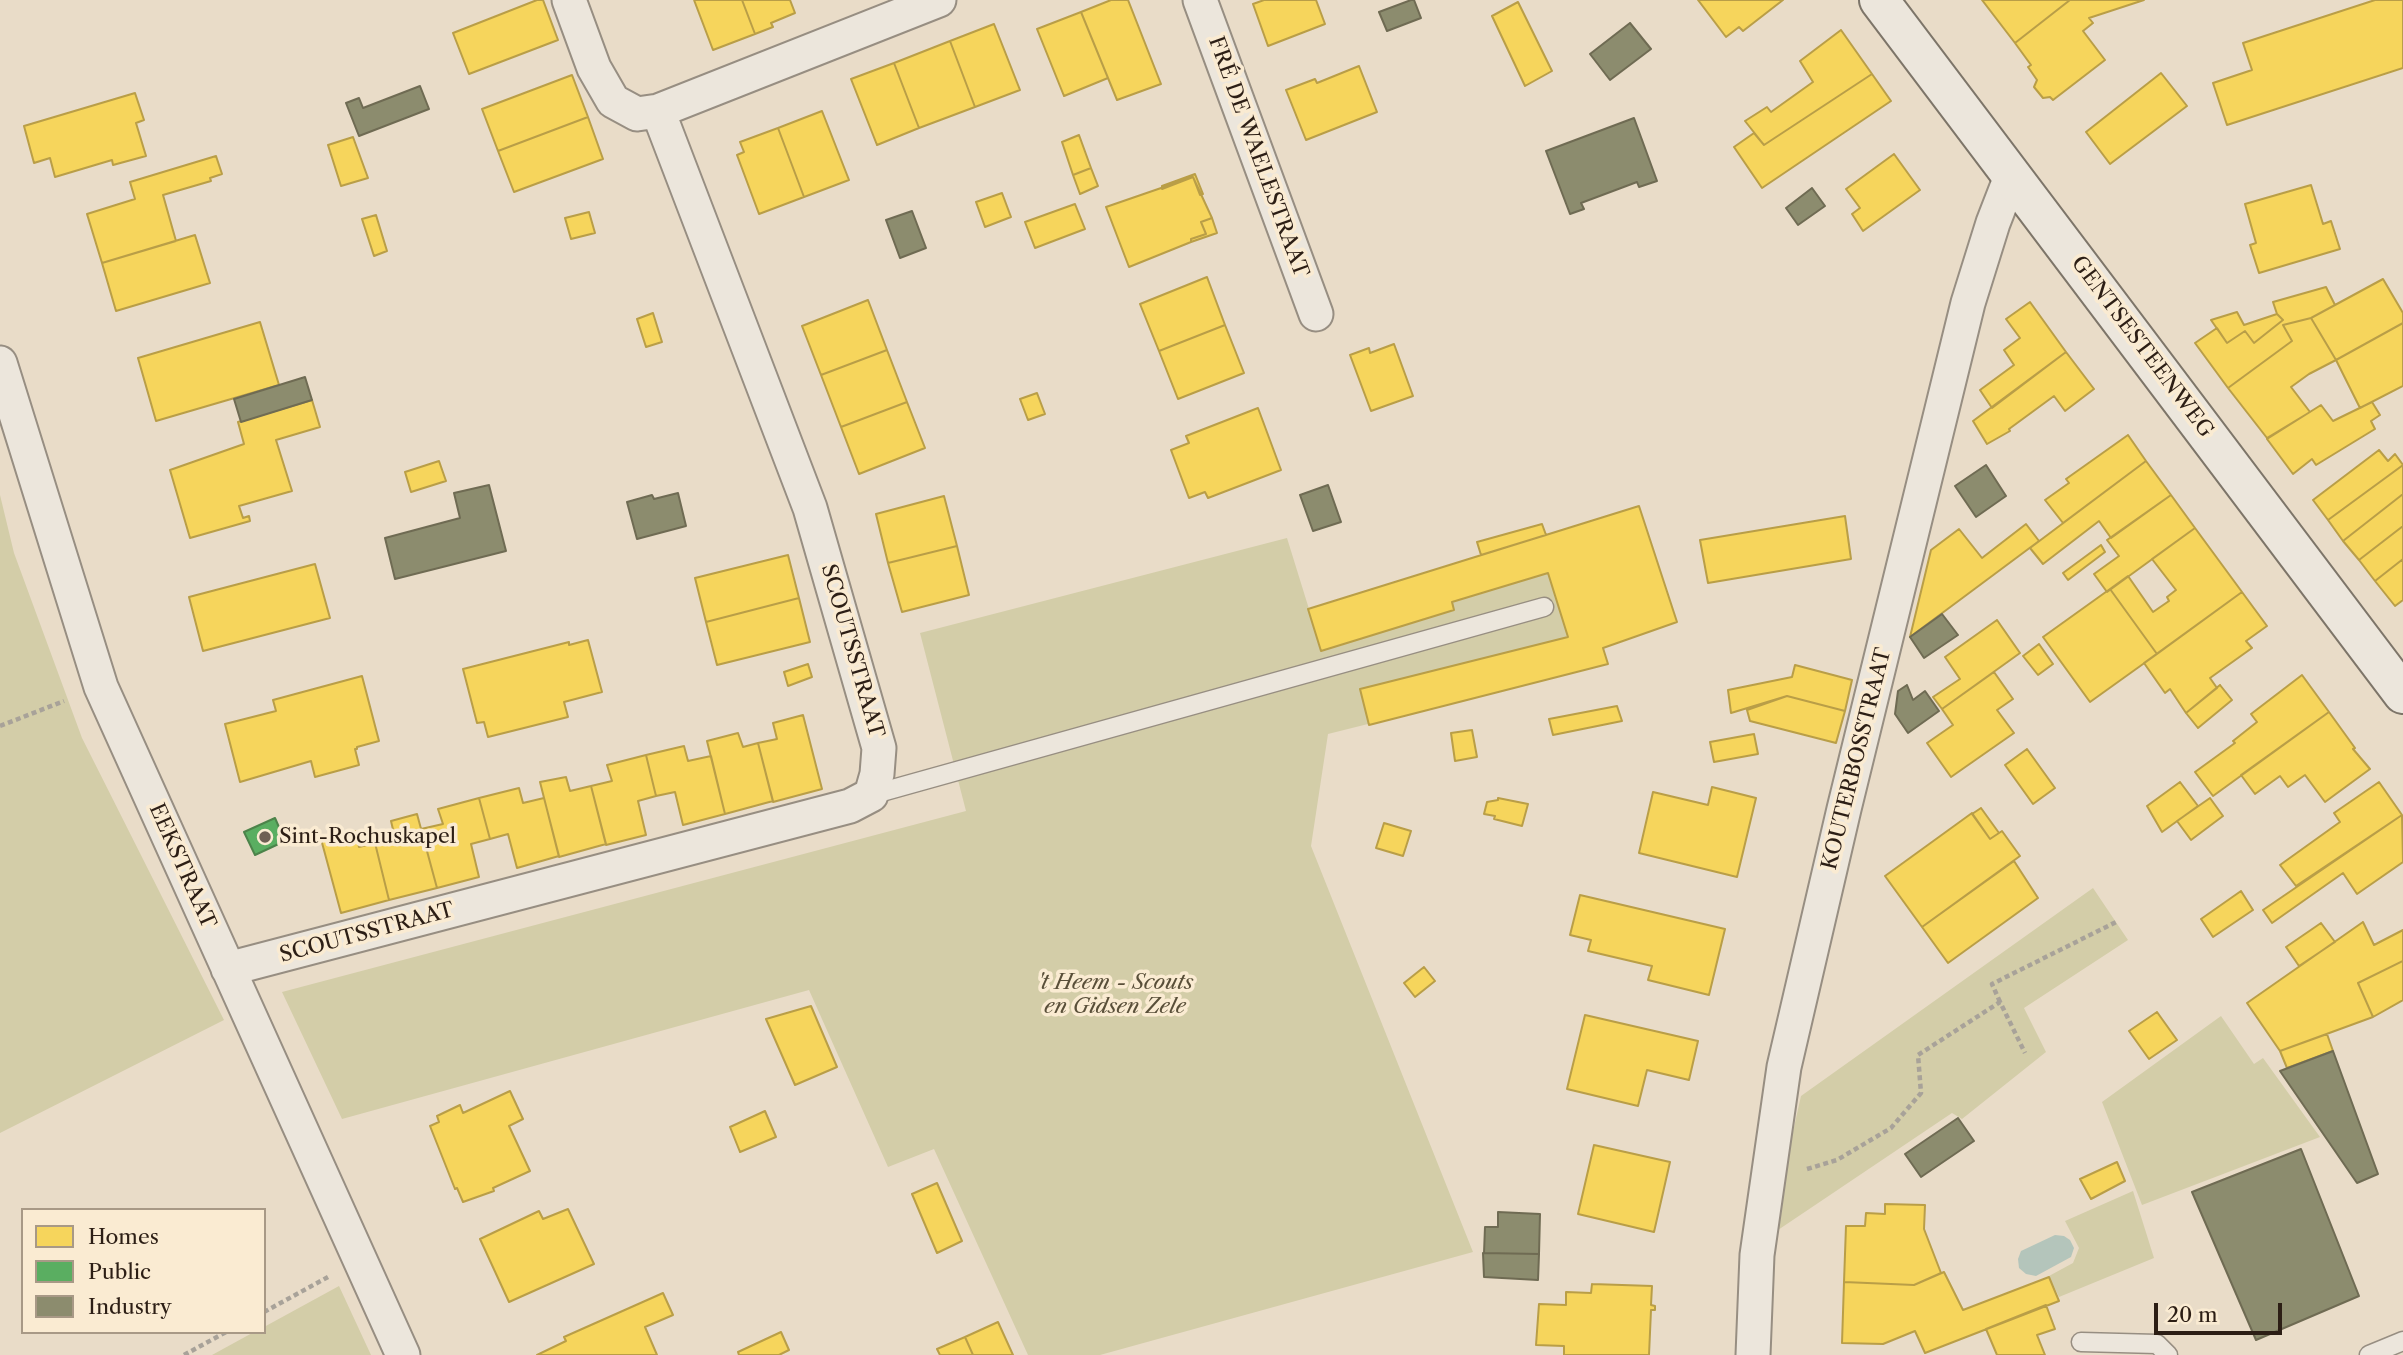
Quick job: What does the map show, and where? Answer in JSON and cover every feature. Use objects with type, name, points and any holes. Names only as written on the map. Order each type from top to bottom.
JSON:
[{"type":"street","points":[[569,0],[594,68],[613,101],[637,114],[658,111],[939,0]]},
{"type":"street","name":"FRÉ DE WAELESTRAAT","points":[[1199,0],[1316,314]]},
{"type":"street","name":"GENTSESTEENWEG","points":[[1879,0],[2403,694]]},
{"type":"street","name":"SCOUTSSTRAAT","points":[[228,969],[850,806],[871,795],[877,774],[879,748],[810,508],[658,111]]},
{"type":"street","name":"KOUTERBOSSTRAAT","points":[[1753,1355],[1757,1255],[1784,1067],[1847,796],[1968,303],[1993,223],[2012,174]]},
{"type":"street","name":"EEKSTRAAT","points":[[0,363],[101,688],[403,1355]]},
{"type":"lane","points":[[871,795],[1544,607]]},
{"type":"lane","points":[[2369,1355],[2403,1341]]},
{"type":"lane","points":[[2081,1342],[2157,1344],[2168,1355]]},
{"type":"path","points":[[0,726],[101,688]]},
{"type":"path","points":[[2025,1053],[1992,984],[2116,922]]},
{"type":"path","points":[[1768,1178],[1837,1160],[1891,1128],[1921,1093],[1918,1055],[2000,1002]]},
{"type":"path","points":[[266,1311],[360,1260]]},
{"type":"path","points":[[184,1355],[222,1334]]},
{"type":"green space","points":[[0,495],[14,553],[82,738],[224,1020],[0,1133]]},
{"type":"green space","name":"'t Heem - Scouts en Gidsen Zele","points":[[1639,506],[1677,622],[1603,648],[1608,664],[1328,734],[1311,846],[1473,1252],[1100,1355],[1028,1355],[934,1149],[888,1167],[809,990],[342,1119],[282,992],[966,811],[920,633],[1287,538],[1309,609]]},
{"type":"green space","points":[[2093,888],[2128,940],[2024,1008],[2046,1052],[1962,1119],[1952,1113],[1778,1230],[1783,1176],[1801,1096]]},
{"type":"green space","points":[[2221,1016],[2254,1064],[2263,1058],[2320,1137],[2142,1205],[2102,1102]]},
{"type":"green space","points":[[2133,1191],[2154,1258],[2059,1297],[2049,1276],[2073,1263],[2079,1248],[2065,1221]]},
{"type":"green space","points":[[339,1286],[371,1355],[212,1355],[250,1334],[266,1334],[266,1326]]},
{"type":"shaded area","points":[[2055,1235],[2070,1240],[2074,1248],[2071,1257],[2036,1276],[2026,1274],[2019,1268],[2021,1251]]},
{"type":"building: Homes","points":[[543,0],[558,40],[469,74],[453,33]]},
{"type":"building: Homes","points":[[694,0],[742,0],[755,34],[713,50]]},
{"type":"building: Homes","points":[[742,0],[790,0],[795,13],[771,23],[773,27],[755,34]]},
{"type":"building: Homes","points":[[1111,0],[1128,0],[1161,84],[1117,100],[1081,12]]},
{"type":"building: Homes","points":[[1264,0],[1316,0],[1325,24],[1268,46],[1253,4]]},
{"type":"building: Homes","points":[[1698,0],[1783,0],[1743,31],[1739,27],[1726,37]]},
{"type":"building: Homes","points":[[1982,0],[2070,0],[2015,43]]},
{"type":"building: Homes","points":[[2070,0],[2144,0],[2089,18],[2093,23],[2083,31],[2105,60],[2053,100],[2050,97],[2043,98],[2034,87],[2037,80],[2028,67],[2031,65],[2015,43]]},
{"type":"building: Homes","points":[[2375,0],[2403,0],[2403,68],[2227,125],[2213,83],[2252,70],[2243,43]]},
{"type":"building: Homes","points":[[1518,2],[1552,71],[1525,86],[1492,16]]},
{"type":"building: Homes","points":[[1081,12],[1108,78],[1064,96],[1037,29]]},
{"type":"building: Homes","points":[[994,24],[1020,90],[975,107],[950,41]]},
{"type":"building: Homes","points":[[1841,30],[1872,74],[1764,145],[1745,121],[1767,107],[1771,112],[1813,82],[1800,61]]},
{"type":"building: Homes","points":[[950,41],[975,107],[919,128],[894,63]]},
{"type":"building: Homes","points":[[894,63],[919,128],[877,145],[851,79]]},
{"type":"building: Homes","points":[[1359,66],[1377,112],[1306,140],[1286,90],[1315,79],[1317,83]]},
{"type":"building: Homes","points":[[2161,73],[2187,106],[2110,164],[2086,132]]},
{"type":"building: Homes","points":[[1872,74],[1891,101],[1762,188],[1734,147],[1754,133],[1764,145]]},
{"type":"building: Homes","points":[[572,75],[588,117],[498,151],[482,109]]},
{"type":"building: Homes","points":[[135,93],[144,120],[136,123],[146,156],[113,165],[112,160],[55,177],[50,158],[34,163],[24,126]]},
{"type":"building: Homes","points":[[822,111],[849,180],[804,197],[778,128]]},
{"type":"building: Homes","points":[[588,117],[603,159],[514,192],[498,151]]},
{"type":"building: Homes","points":[[778,128],[804,197],[759,214],[737,155],[744,152],[740,142]]},
{"type":"building: Homes","points":[[1079,135],[1091,168],[1073,175],[1062,142]]},
{"type":"building: Homes","points":[[353,137],[368,178],[341,186],[328,145]]},
{"type":"building: Homes","points":[[1894,154],[1920,190],[1863,231],[1852,214],[1860,208],[1846,189]]},
{"type":"building: Homes","points":[[216,156],[222,174],[210,178],[211,181],[163,195],[176,241],[102,263],[87,214],[135,199],[130,182]]},
{"type":"building: Homes","points":[[1091,168],[1098,186],[1080,194],[1073,175]]},
{"type":"building: Homes","points":[[1195,174],[1203,194],[1200,195],[1193,177],[1162,189],[1162,186]]},
{"type":"building: Homes","points":[[1193,177],[1212,218],[1201,222],[1206,234],[1129,267],[1106,207]]},
{"type":"building: Homes","points":[[2311,185],[2323,224],[2331,221],[2340,249],[2259,273],[2250,245],[2256,243],[2245,204]]},
{"type":"building: Homes","points":[[1002,193],[1011,217],[985,227],[976,202]]},
{"type":"building: Homes","points":[[1075,204],[1085,229],[1035,248],[1025,222]]},
{"type":"building: Homes","points":[[589,212],[595,233],[571,239],[565,218]]},
{"type":"building: Homes","points":[[376,215],[387,251],[374,256],[362,219]]},
{"type":"building: Homes","points":[[1212,218],[1217,233],[1191,242],[1191,239],[1206,234],[1201,222]]},
{"type":"building: Homes","points":[[195,235],[210,283],[116,311],[102,263]]},
{"type":"building: Homes","points":[[1207,277],[1225,325],[1159,351],[1140,304]]},
{"type":"building: Homes","points":[[2383,279],[2403,313],[2403,323],[2336,360],[2311,318]]},
{"type":"building: Homes","points":[[2326,287],[2335,305],[2311,318],[2283,325],[2292,341],[2228,388],[2195,343],[2217,328],[2227,343],[2245,331],[2254,343],[2283,320],[2277,314],[2273,302]]},
{"type":"building: Homes","points":[[868,300],[887,350],[821,375],[802,326]]},
{"type":"building: Homes","points":[[2030,302],[2066,352],[1992,408],[1980,390],[2014,365],[2004,350],[2020,338],[2006,319]]},
{"type":"building: Homes","points":[[2237,312],[2244,325],[2277,314],[2283,320],[2254,343],[2245,331],[2227,343],[2211,320]]},
{"type":"building: Homes","points":[[653,313],[662,342],[646,347],[637,319]]},
{"type":"building: Homes","points":[[2311,318],[2336,360],[2291,387],[2310,412],[2267,438],[2228,388],[2292,341],[2283,325]]},
{"type":"building: Homes","points":[[260,322],[279,385],[156,421],[138,358]]},
{"type":"building: Homes","points":[[2403,323],[2403,386],[2360,408],[2336,360]]},
{"type":"building: Homes","points":[[1225,325],[1244,373],[1178,399],[1159,351]]},
{"type":"building: Homes","points":[[1394,344],[1413,396],[1371,411],[1350,355],[1369,348],[1370,353]]},
{"type":"building: Homes","points":[[887,350],[907,402],[841,427],[821,375]]},
{"type":"building: Homes","points":[[2066,352],[2094,389],[2065,411],[2054,396],[2009,429],[2010,431],[1987,444],[1973,421]]},
{"type":"building: Homes","points":[[1037,393],[1045,414],[1028,420],[1020,399]]},
{"type":"building: Homes","points":[[312,400],[320,427],[276,440],[292,491],[239,506],[243,518],[249,516],[250,521],[190,538],[170,470],[244,444],[238,422]]},
{"type":"building: Homes","points":[[907,402],[925,448],[859,474],[841,427]]},
{"type":"building: Homes","points":[[2372,402],[2380,415],[2371,421],[2375,429],[2316,465],[2312,459],[2293,474],[2267,439],[2321,405],[2333,421]]},
{"type":"building: Homes","points":[[1258,408],[1281,470],[1208,498],[1205,492],[1189,498],[1171,450],[1189,443],[1186,436]]},
{"type":"building: Homes","points":[[2128,435],[2146,461],[2063,523],[2045,500],[2069,483],[2066,479]]},
{"type":"building: Homes","points":[[2379,450],[2388,461],[2395,454],[2403,465],[2328,520],[2313,500]]},
{"type":"building: Homes","points":[[439,461],[446,481],[411,492],[405,472]]},
{"type":"building: Homes","points":[[2146,461],[2171,495],[2111,538],[2099,521],[2043,564],[2030,548]]},
{"type":"building: Homes","points":[[2403,465],[2403,494],[2343,541],[2328,520]]},
{"type":"building: Homes","points":[[2403,494],[2403,526],[2359,560],[2343,541]]},
{"type":"building: Homes","points":[[2171,495],[2195,528],[2107,592],[2094,574],[2119,556],[2107,540]]},
{"type":"building: Homes","points":[[944,496],[957,546],[888,563],[876,514]]},
{"type":"building: Homes","points":[[1639,506],[1677,622],[1603,648],[1608,664],[1369,725],[1360,689],[1568,637],[1548,573],[1452,602],[1454,610],[1321,651],[1308,609]]},
{"type":"building: Homes","points":[[1845,516],[1851,559],[1708,583],[1700,540]]},
{"type":"building: Homes","points":[[1542,524],[1546,535],[1481,555],[1477,542]]},
{"type":"building: Homes","points":[[2026,524],[2039,541],[1910,637],[1931,550],[1959,529],[1982,558]]},
{"type":"building: Homes","points":[[2403,526],[2403,559],[2375,581],[2359,560]]},
{"type":"building: Homes","points":[[2195,528],[2242,592],[2157,654],[2110,589],[2128,576],[2153,612],[2169,601],[2167,597],[2176,590],[2152,559]]},
{"type":"building: Homes","points":[[2101,545],[2105,552],[2068,580],[2063,573]]},
{"type":"building: Homes","points":[[957,546],[969,595],[902,612],[888,563]]},
{"type":"building: Homes","points":[[788,555],[799,598],[706,622],[695,578]]},
{"type":"building: Homes","points":[[2403,559],[2403,600],[2395,606],[2375,581]]},
{"type":"building: Homes","points":[[315,564],[330,618],[203,651],[189,597]]},
{"type":"building: Homes","points":[[2110,589],[2157,654],[2090,702],[2043,637]]},
{"type":"building: Homes","points":[[2242,592],[2267,626],[2246,641],[2252,648],[2210,678],[2217,688],[2186,713],[2170,689],[2165,693],[2144,663]]},
{"type":"building: Homes","points":[[799,598],[810,642],[717,665],[706,622]]},
{"type":"building: Homes","points":[[1997,620],[2020,653],[1942,709],[1933,697],[1960,679],[1945,657]]},
{"type":"building: Homes","points":[[588,640],[602,692],[564,702],[568,717],[488,737],[484,722],[477,723],[463,669],[569,642],[569,645]]},
{"type":"building: Homes","points":[[2039,644],[2053,664],[2038,675],[2023,656]]},
{"type":"building: Homes","points":[[808,664],[812,677],[788,686],[784,672]]},
{"type":"building: Homes","points":[[1795,665],[1852,680],[1845,711],[1787,696],[1731,713],[1728,690],[1792,677]]},
{"type":"building: Homes","points":[[1994,672],[2013,699],[1997,710],[2014,733],[1951,777],[1927,743],[1953,725],[1942,709]]},
{"type":"building: Homes","points":[[2302,675],[2329,712],[2213,796],[2195,772],[2235,743],[2233,741],[2257,722],[2251,714]]},
{"type":"building: Homes","points":[[362,676],[379,741],[355,749],[359,765],[315,777],[311,761],[240,782],[225,724],[276,711],[273,700]]},
{"type":"building: Homes","points":[[2220,685],[2232,700],[2198,728],[2186,713]]},
{"type":"building: Homes","points":[[1787,696],[1845,711],[1836,743],[1750,721],[1747,710]]},
{"type":"building: Homes","points":[[1617,706],[1622,721],[1553,735],[1549,719]]},
{"type":"building: Homes","points":[[2329,712],[2355,748],[2353,749],[2370,769],[2325,802],[2305,775],[2288,787],[2280,776],[2255,794],[2241,775]]},
{"type":"building: Homes","points":[[803,715],[822,789],[773,802],[758,743],[777,739],[773,723]]},
{"type":"building: Homes","points":[[1472,730],[1477,757],[1455,761],[1451,733]]},
{"type":"building: Homes","points":[[738,733],[743,747],[758,743],[773,801],[725,814],[707,741]]},
{"type":"building: Homes","points":[[1754,734],[1758,754],[1714,762],[1710,742]]},
{"type":"building: Homes","points":[[684,746],[688,761],[711,756],[725,814],[683,825],[675,792],[656,796],[646,755]]},
{"type":"building: Homes","points":[[2027,749],[2055,788],[2033,804],[2005,765]]},
{"type":"building: Homes","points":[[646,755],[656,796],[638,801],[646,835],[606,845],[591,786],[612,781],[607,765]]},
{"type":"building: Homes","points":[[566,777],[570,791],[591,786],[606,844],[559,857],[540,782]]},
{"type":"building: Homes","points":[[2180,782],[2198,806],[2162,832],[2147,806]]},
{"type":"building: Homes","points":[[2379,782],[2402,815],[2296,886],[2280,865],[2340,822],[2334,813]]},
{"type":"building: Homes","points":[[1712,787],[1756,798],[1737,877],[1639,853],[1653,792],[1708,805]]},
{"type":"building: Homes","points":[[519,788],[523,803],[544,798],[559,856],[517,868],[508,834],[490,839],[479,798]]},
{"type":"building: Homes","points":[[479,798],[490,839],[471,844],[479,877],[437,888],[421,829],[443,824],[438,809]]},
{"type":"building: Homes","points":[[1498,798],[1528,804],[1522,826],[1484,814],[1487,802]]},
{"type":"building: Homes","points":[[2210,798],[2223,816],[2191,840],[2177,821]]},
{"type":"building: Homes","points":[[1981,808],[1999,833],[1990,839],[1972,814]]},
{"type":"building: Homes","points":[[1972,813],[1990,839],[2002,831],[2020,856],[1922,927],[1885,876]]},
{"type":"building: Homes","points":[[417,814],[437,888],[389,900],[375,843],[395,838],[391,821]]},
{"type":"building: Homes","points":[[2402,815],[2403,862],[2357,894],[2343,873],[2272,923],[2263,910]]},
{"type":"building: Homes","points":[[1384,823],[1411,831],[1403,856],[1376,848]]},
{"type":"building: Homes","points":[[355,831],[359,847],[375,843],[389,900],[341,913],[321,839]]},
{"type":"building: Homes","points":[[2014,861],[2038,898],[1948,963],[1922,927]]},
{"type":"building: Homes","points":[[2241,891],[2253,910],[2213,937],[2201,919]]},
{"type":"building: Homes","points":[[1580,895],[1725,929],[1709,995],[1648,980],[1652,966],[1588,951],[1591,940],[1570,935]]},
{"type":"building: Homes","points":[[2363,922],[2374,945],[2403,930],[2403,961],[2358,983],[2373,1017],[2280,1051],[2247,1003]]},
{"type":"building: Homes","points":[[2321,923],[2335,942],[2299,966],[2286,947]]},
{"type":"building: Homes","points":[[2403,961],[2403,1000],[2373,1017],[2358,983]]},
{"type":"building: Homes","points":[[1424,967],[1435,981],[1415,997],[1404,983]]},
{"type":"building: Homes","points":[[811,1006],[837,1067],[795,1085],[766,1019]]},
{"type":"building: Homes","points":[[2157,1012],[2177,1040],[2149,1059],[2129,1031]]},
{"type":"building: Homes","points":[[1585,1015],[1698,1041],[1689,1080],[1647,1070],[1638,1106],[1567,1089]]},
{"type":"building: Homes","points":[[2327,1034],[2333,1051],[2287,1068],[2280,1051]]},
{"type":"building: Homes","points":[[510,1091],[523,1119],[509,1126],[530,1171],[493,1188],[494,1191],[463,1202],[457,1188],[455,1189],[430,1126],[439,1122],[437,1116],[460,1105],[463,1113]]},
{"type":"building: Homes","points":[[765,1111],[776,1137],[740,1152],[730,1127]]},
{"type":"building: Homes","points":[[1594,1145],[1670,1162],[1654,1232],[1578,1214]]},
{"type":"building: Homes","points":[[2117,1162],[2125,1181],[2091,1199],[2080,1179]]},
{"type":"building: Homes","points":[[937,1183],[962,1241],[937,1253],[912,1194]]},
{"type":"building: Homes","points":[[1885,1204],[1925,1205],[1924,1229],[1941,1273],[1914,1285],[1844,1282],[1846,1226],[1865,1226],[1866,1213],[1885,1214]]},
{"type":"building: Homes","points":[[568,1209],[594,1264],[509,1302],[480,1239],[539,1211],[543,1219]]},
{"type":"building: Homes","points":[[1944,1272],[1963,1310],[2049,1277],[2059,1301],[1925,1353],[1915,1331],[1883,1344],[1842,1343],[1844,1282],[1914,1285]]},
{"type":"building: Homes","points":[[1592,1284],[1652,1286],[1651,1305],[1655,1306],[1655,1310],[1651,1310],[1649,1355],[1564,1355],[1564,1346],[1536,1345],[1539,1304],[1566,1305],[1566,1292],[1591,1293]]},
{"type":"building: Homes","points":[[663,1293],[673,1315],[645,1327],[657,1355],[537,1355],[566,1341],[564,1337]]},
{"type":"building: Homes","points":[[2046,1305],[2055,1329],[2037,1335],[2045,1355],[1997,1355],[1986,1329]]},
{"type":"building: Homes","points":[[998,1322],[1013,1355],[973,1355],[965,1337]]},
{"type":"building: Homes","points":[[781,1332],[789,1350],[779,1355],[739,1355],[738,1352]]},
{"type":"building: Homes","points":[[965,1337],[973,1355],[940,1355],[937,1349]]},
{"type":"building: Public","name":"Sint-Rochuskapel","points":[[275,818],[285,841],[255,855],[244,832]]},
{"type":"building: Industry","points":[[1414,0],[1421,18],[1387,31],[1379,12]]},
{"type":"building: Industry","points":[[1630,23],[1651,49],[1610,80],[1590,54]]},
{"type":"building: Industry","points":[[420,86],[429,109],[359,136],[346,103],[359,98],[363,108]]},
{"type":"building: Industry","points":[[1634,118],[1657,181],[1639,187],[1637,182],[1581,203],[1584,209],[1570,214],[1546,151]]},
{"type":"building: Industry","points":[[1812,188],[1825,206],[1798,225],[1786,208]]},
{"type":"building: Industry","points":[[912,211],[926,248],[900,258],[886,220]]},
{"type":"building: Industry","points":[[305,377],[312,400],[241,422],[234,399]]},
{"type":"building: Industry","points":[[1986,465],[2006,496],[1976,517],[1955,486]]},
{"type":"building: Industry","points":[[489,485],[506,551],[395,579],[385,538],[460,518],[454,493]]},
{"type":"building: Industry","points":[[1328,485],[1341,522],[1313,531],[1300,495]]},
{"type":"building: Industry","points":[[678,493],[686,526],[637,539],[627,502],[652,495],[654,499]]},
{"type":"building: Industry","points":[[1942,614],[1958,635],[1924,658],[1910,637]]},
{"type":"building: Industry","points":[[1907,685],[1913,700],[1925,691],[1939,711],[1908,733],[1895,714],[1898,691]]},
{"type":"building: Industry","points":[[2333,1051],[2378,1174],[2357,1183],[2280,1071]]},
{"type":"building: Industry","points":[[1958,1118],[1974,1141],[1921,1177],[1905,1154]]},
{"type":"building: Industry","points":[[2301,1149],[2359,1296],[2256,1340],[2192,1192]]},
{"type":"building: Industry","points":[[1498,1212],[1540,1214],[1539,1254],[1484,1253],[1485,1227],[1498,1227]]},
{"type":"building: Industry","points":[[1483,1253],[1539,1254],[1538,1280],[1484,1277]]},
{"type":"place","name":"Sint-Rochuskapel","points":[[265,837]]}]
